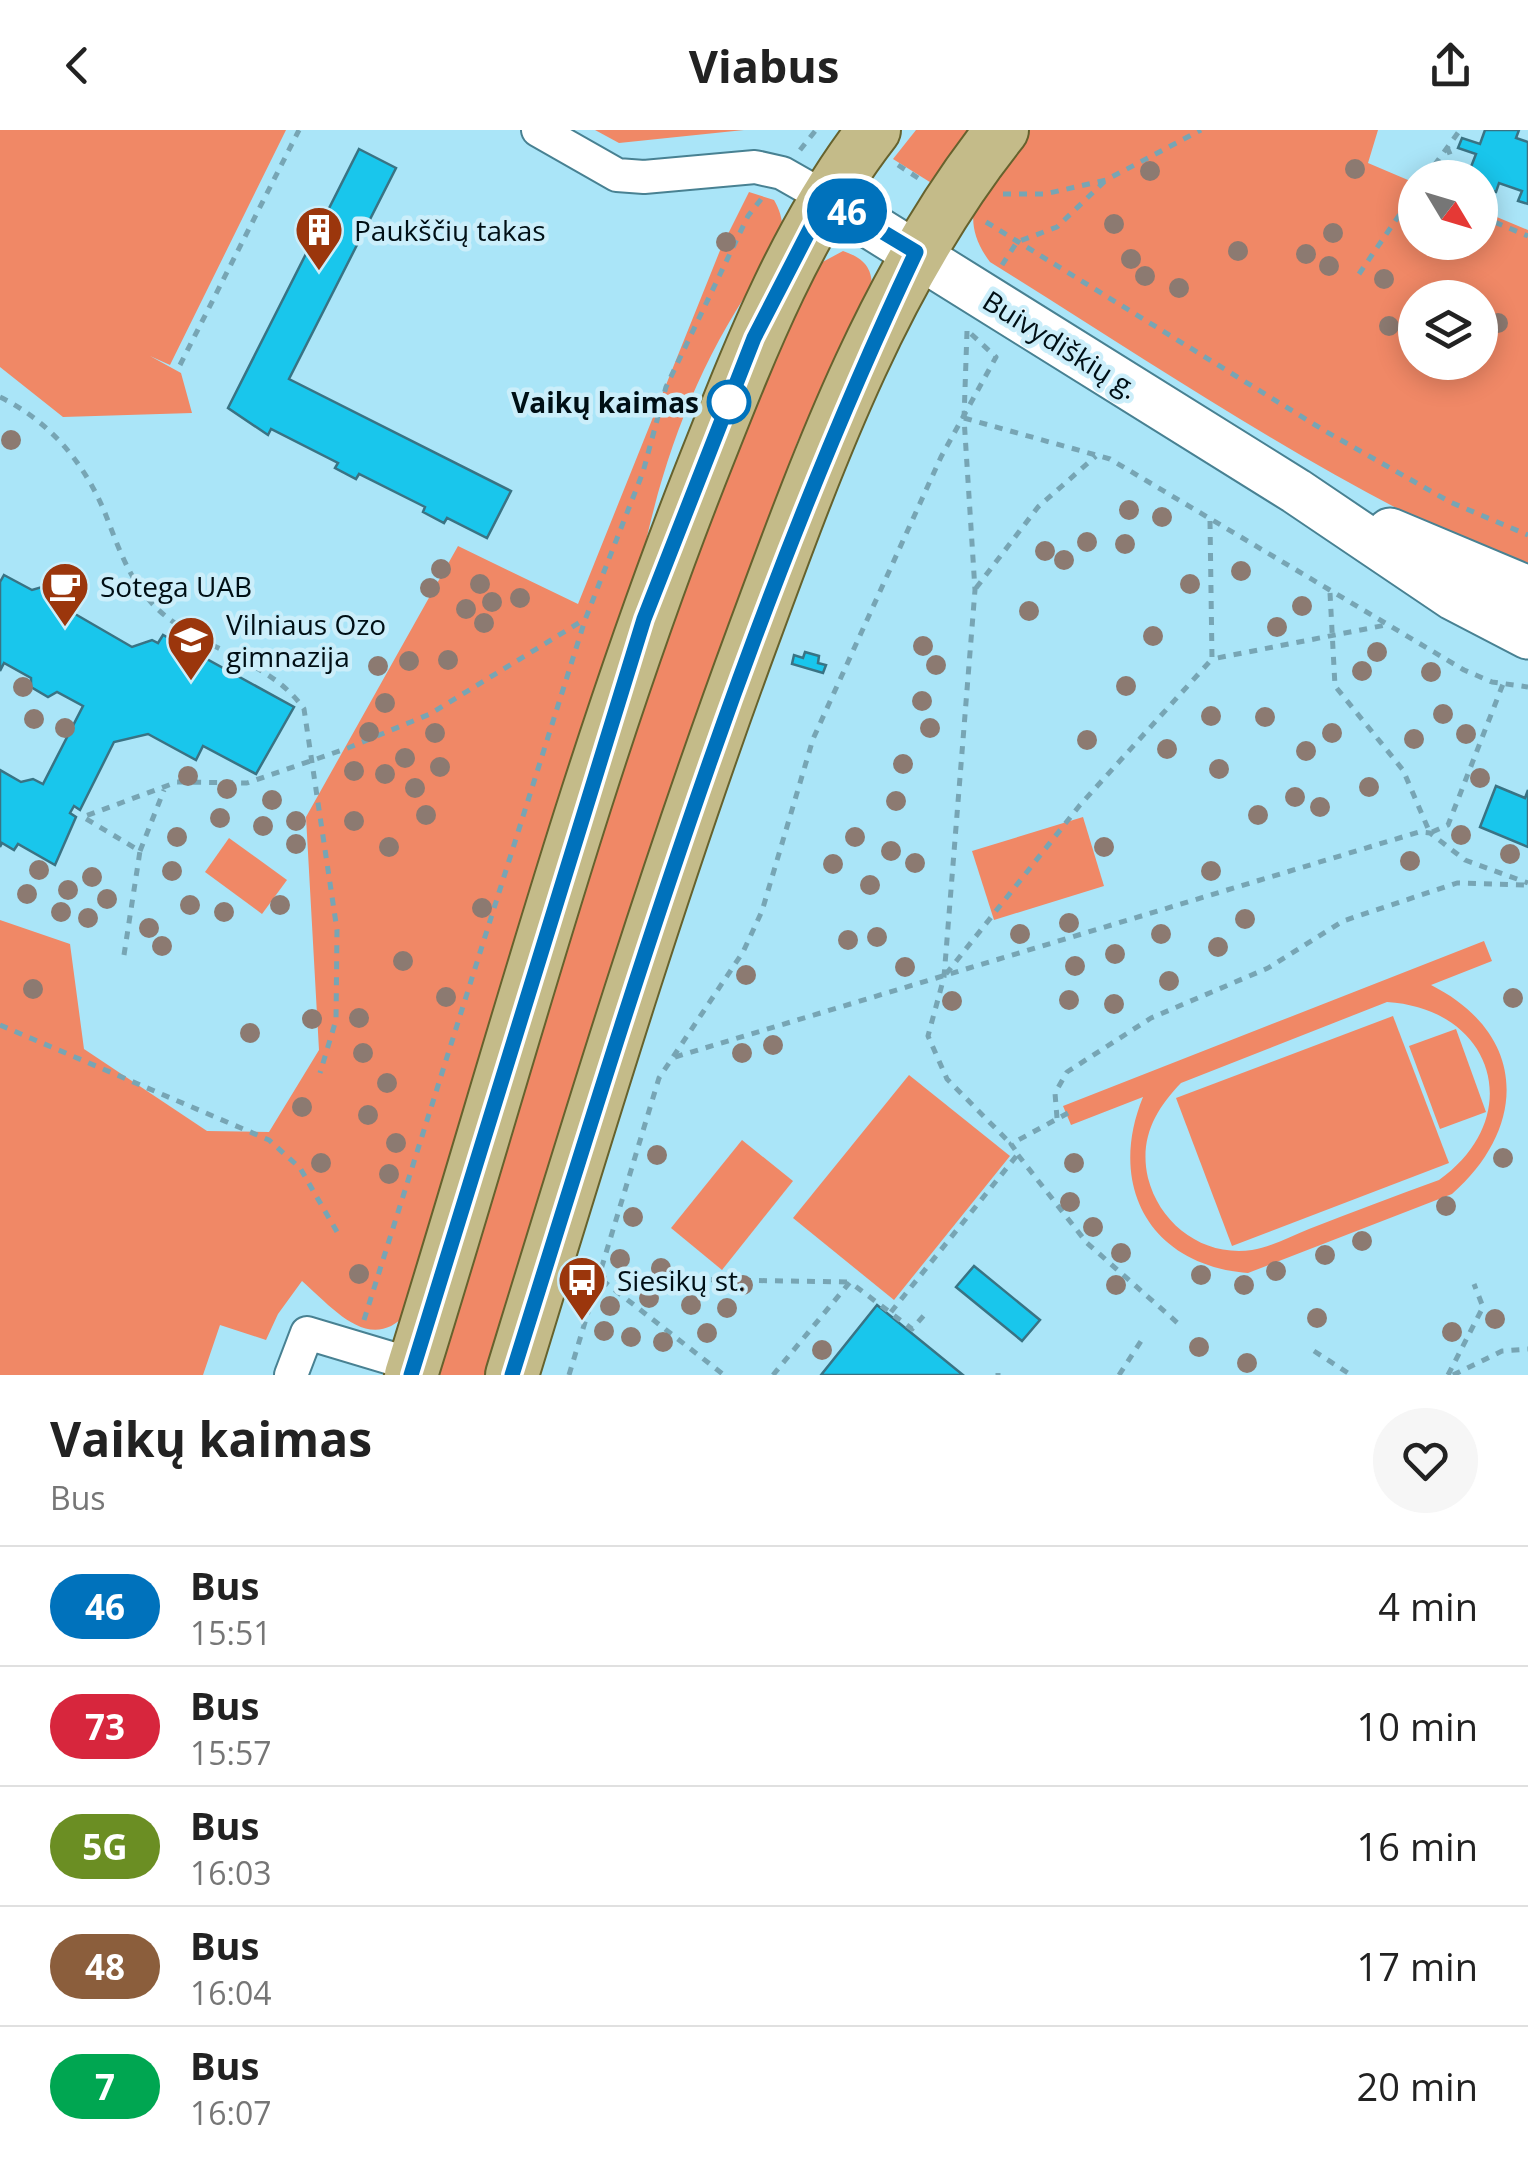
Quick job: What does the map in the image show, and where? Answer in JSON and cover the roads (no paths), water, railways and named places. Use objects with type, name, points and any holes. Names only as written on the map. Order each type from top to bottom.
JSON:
[{"type":"main road","points":[[412,1370],[644,619],[754,338],[804,186],[874,130]]},
{"type":"main road","points":[[512,1375],[642,950],[788,542],[851,391],[916,252],[1002,130]]},
{"type":"main road","name":"Buivydiškių g.","points":[[804,186],[1296,491],[1454,598],[1528,636]]},
{"type":"main road","name":"Buivydiškių g.","points":[[1296,491],[1528,589]]},
{"type":"street","points":[[538,130],[617,174],[644,177],[755,167],[804,186]]},
{"type":"street","points":[[291,1375],[307,1333],[356,1346],[412,1370]]},
{"type":"place","name":"Paukščių takas","points":[[319,272]]},
{"type":"place","name":"Vaikų kaimas","points":[[729,402]]},
{"type":"place","name":"Sotega UAB","points":[[65,628]]},
{"type":"place","name":"Vilniaus Ozo gimnazija","points":[[191,682]]},
{"type":"place","name":"Siesikų st.","points":[[582,1322]]}]
